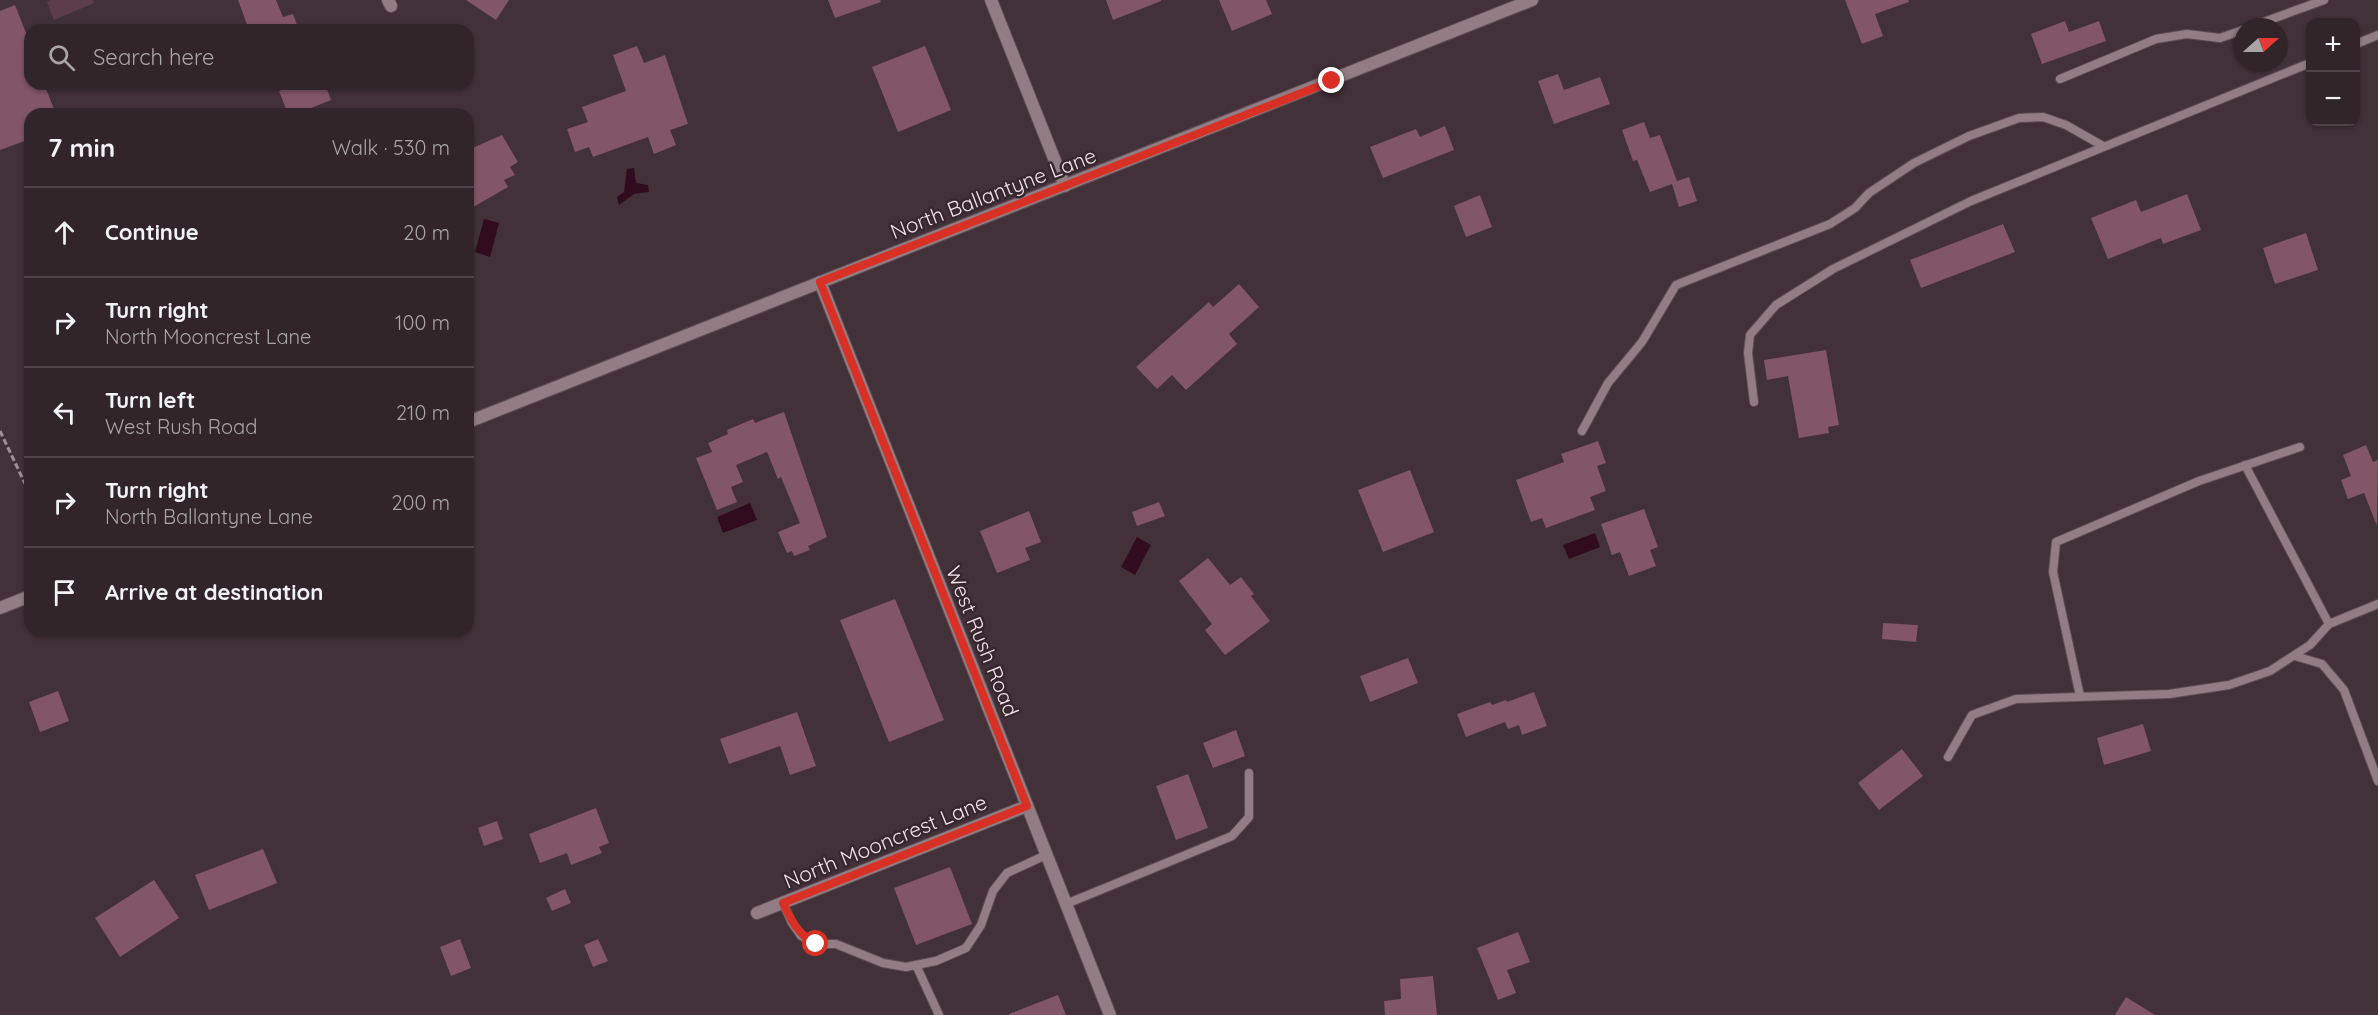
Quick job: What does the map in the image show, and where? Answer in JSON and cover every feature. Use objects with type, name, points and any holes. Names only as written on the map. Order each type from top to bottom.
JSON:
[{"type":"street","points":[[991,0],[1065,186]]},
{"type":"street","name":"North Ballantyne Lane","points":[[474,420],[1532,0]]},
{"type":"street","name":"West Rush Road","points":[[820,282],[1110,1015]]},
{"type":"street","points":[[0,608],[24,599]]},
{"type":"street","name":"North Mooncrest Lane","points":[[757,913],[1027,806]]},
{"type":"lane","points":[[2275,18],[2324,0]]},
{"type":"lane","points":[[2060,79],[2156,39],[2187,34],[2220,38],[2234,33]]},
{"type":"lane","points":[[2360,42],[2378,36]]},
{"type":"lane","points":[[1754,402],[1748,353],[1750,335],[1776,305],[1833,269],[1939,217],[2103,146],[2306,65]]},
{"type":"lane","points":[[1582,431],[1608,383],[1642,342],[1666,298],[1676,285],[1830,224],[1855,208],[1869,193],[1914,162],[1969,136],[2019,118],[2043,117],[2066,124],[2103,146]]},
{"type":"lane","points":[[2080,696],[2054,572],[2056,542],[2199,481],[2300,447]]},
{"type":"lane","points":[[2245,465],[2329,624]]},
{"type":"lane","points":[[1948,757],[1971,715],[2016,699],[2169,694],[2229,685],[2270,671],[2310,645],[2329,624],[2378,603]]},
{"type":"lane","points":[[2295,656],[2322,664],[2344,690],[2378,781]]},
{"type":"lane","points":[[1066,904],[1232,837],[1249,817],[1249,773]]},
{"type":"lane","points":[[783,903],[801,936],[816,944],[836,944],[883,963],[906,967],[936,961],[966,948],[981,925],[993,891],[1008,873],[1046,855]]},
{"type":"lane","points":[[916,965],[939,1015]]},
{"type":"path","points":[[0,431],[24,481]]},
{"type":"shaded area","points":[[51,0],[93,0],[94,3],[54,20],[47,2]]},
{"type":"shaded area","points":[[634,168],[636,183],[648,185],[649,192],[634,194],[619,205],[617,197],[624,192],[627,169]]},
{"type":"shaded area","points":[[484,219],[499,223],[490,257],[475,252]]},
{"type":"shaded area","points":[[750,503],[757,520],[723,533],[717,517]]},
{"type":"shaded area","points":[[1595,533],[1600,547],[1569,559],[1563,545]]},
{"type":"shaded area","points":[[1137,537],[1151,545],[1135,575],[1121,567]]},
{"type":"building","points":[[238,0],[276,0],[283,17],[293,14],[297,24],[247,24]]},
{"type":"building","points":[[466,0],[509,0],[496,20]]},
{"type":"building","points":[[828,0],[880,0],[881,2],[835,18]]},
{"type":"building","points":[[1106,0],[1161,0],[1161,1],[1113,20]]},
{"type":"building","points":[[1219,0],[1266,0],[1272,14],[1232,31]]},
{"type":"building","points":[[1845,0],[1908,0],[1909,2],[1875,14],[1883,36],[1862,44]]},
{"type":"building","points":[[15,5],[24,28],[24,90],[46,90],[54,108],[24,108],[24,141],[0,150],[0,11]]},
{"type":"building","points":[[2065,21],[2069,32],[2099,21],[2106,41],[2042,64],[2031,34]]},
{"type":"building","points":[[637,46],[644,63],[665,55],[688,124],[670,130],[676,145],[654,154],[648,137],[593,157],[589,147],[575,152],[567,129],[588,122],[582,107],[626,91],[613,55]]},
{"type":"building","points":[[925,46],[951,110],[898,132],[872,67]]},
{"type":"building","points":[[1558,74],[1564,90],[1600,77],[1610,104],[1554,124],[1538,81]]},
{"type":"building","points":[[327,90],[331,100],[311,108],[286,108],[279,91]]},
{"type":"building","points":[[1644,122],[1650,138],[1660,135],[1677,181],[1689,177],[1697,201],[1679,207],[1672,184],[1650,192],[1637,160],[1633,161],[1622,130]]},
{"type":"building","points":[[1445,126],[1454,150],[1383,178],[1370,147],[1416,129],[1420,137]]},
{"type":"building","points":[[502,135],[518,162],[510,167],[515,175],[504,180],[508,187],[474,207],[474,147]]},
{"type":"building","points":[[2187,194],[2201,230],[2163,244],[2161,238],[2108,259],[2091,218],[2136,200],[2141,212]]},
{"type":"building","points":[[1480,195],[1492,227],[1466,237],[1454,206]]},
{"type":"building","points":[[2003,224],[2015,252],[1921,288],[1910,260]]},
{"type":"building","points":[[2306,233],[2318,270],[2275,284],[2263,248]]},
{"type":"building","points":[[1239,284],[1259,307],[1229,334],[1237,344],[1186,390],[1172,375],[1157,389],[1136,367],[1209,302],[1213,307]]},
{"type":"building","points":[[1826,350],[1839,425],[1828,427],[1829,433],[1799,438],[1788,376],[1767,380],[1764,360]]},
{"type":"building","points":[[784,412],[827,537],[808,546],[810,550],[794,556],[792,551],[787,553],[778,532],[800,523],[781,477],[778,479],[767,452],[736,465],[743,482],[731,487],[737,502],[717,510],[696,458],[712,452],[708,443],[728,434],[727,430],[753,419],[755,423]]},
{"type":"building","points":[[1598,441],[1606,463],[1597,466],[1606,491],[1590,497],[1595,510],[1546,528],[1542,518],[1531,522],[1516,480],[1564,462],[1561,454]]},
{"type":"building","points":[[2366,445],[2373,462],[2378,460],[2377,526],[2364,493],[2348,499],[2341,480],[2351,476],[2343,455]]},
{"type":"building","points":[[1410,470],[1434,532],[1383,552],[1358,490]]},
{"type":"building","points":[[1159,502],[1165,516],[1137,526],[1132,512]]},
{"type":"building","points":[[1644,509],[1658,547],[1650,550],[1656,566],[1629,576],[1620,552],[1612,555],[1601,524]]},
{"type":"building","points":[[1029,511],[1041,542],[1025,548],[1030,560],[997,573],[980,531]]},
{"type":"building","points":[[1208,558],[1230,585],[1241,577],[1254,594],[1251,596],[1270,621],[1225,655],[1205,630],[1212,624],[1179,581]]},
{"type":"building","points":[[895,599],[944,720],[889,742],[840,620]]},
{"type":"building","points":[[1883,623],[1918,625],[1916,642],[1882,639]]},
{"type":"building","points":[[1408,658],[1418,683],[1370,702],[1360,676]]},
{"type":"building","points":[[58,691],[69,721],[40,732],[29,702]]},
{"type":"building","points":[[1534,692],[1547,726],[1522,735],[1519,725],[1508,729],[1505,722],[1466,737],[1457,714],[1490,702],[1492,705],[1506,700],[1507,702]]},
{"type":"building","points":[[797,712],[816,766],[790,775],[780,746],[729,764],[720,739]]},
{"type":"building","points":[[2143,724],[2151,751],[2104,765],[2097,738]]},
{"type":"building","points":[[1236,730],[1245,756],[1213,768],[1203,743]]},
{"type":"building","points":[[1902,749],[1923,776],[1879,810],[1858,783]]},
{"type":"building","points":[[1188,774],[1208,828],[1176,840],[1156,786]]},
{"type":"building","points":[[596,808],[609,843],[599,847],[602,853],[571,865],[567,853],[540,863],[529,834]]},
{"type":"building","points":[[497,821],[503,839],[484,846],[478,828]]},
{"type":"building","points":[[263,849],[277,883],[209,910],[195,875]]},
{"type":"building","points":[[950,867],[972,924],[916,945],[894,888]]},
{"type":"building","points":[[154,880],[179,918],[120,957],[95,918]]},
{"type":"building","points":[[565,889],[571,903],[552,911],[546,898]]},
{"type":"building","points":[[1518,932],[1530,962],[1507,970],[1516,993],[1498,1000],[1477,948]]},
{"type":"building","points":[[460,939],[471,968],[451,976],[440,947]]},
{"type":"building","points":[[598,939],[608,961],[593,967],[584,945]]},
{"type":"building","points":[[1433,976],[1437,1015],[1385,1015],[1384,1001],[1401,999],[1400,979]]},
{"type":"building","points":[[1058,995],[1066,1015],[1009,1015],[1009,1014]]},
{"type":"building","points":[[2126,997],[2155,1015],[2115,1015]]},
{"type":"route","points":[[816,944],[801,936],[783,903],[1027,806],[820,282],[1332,81]]}]
